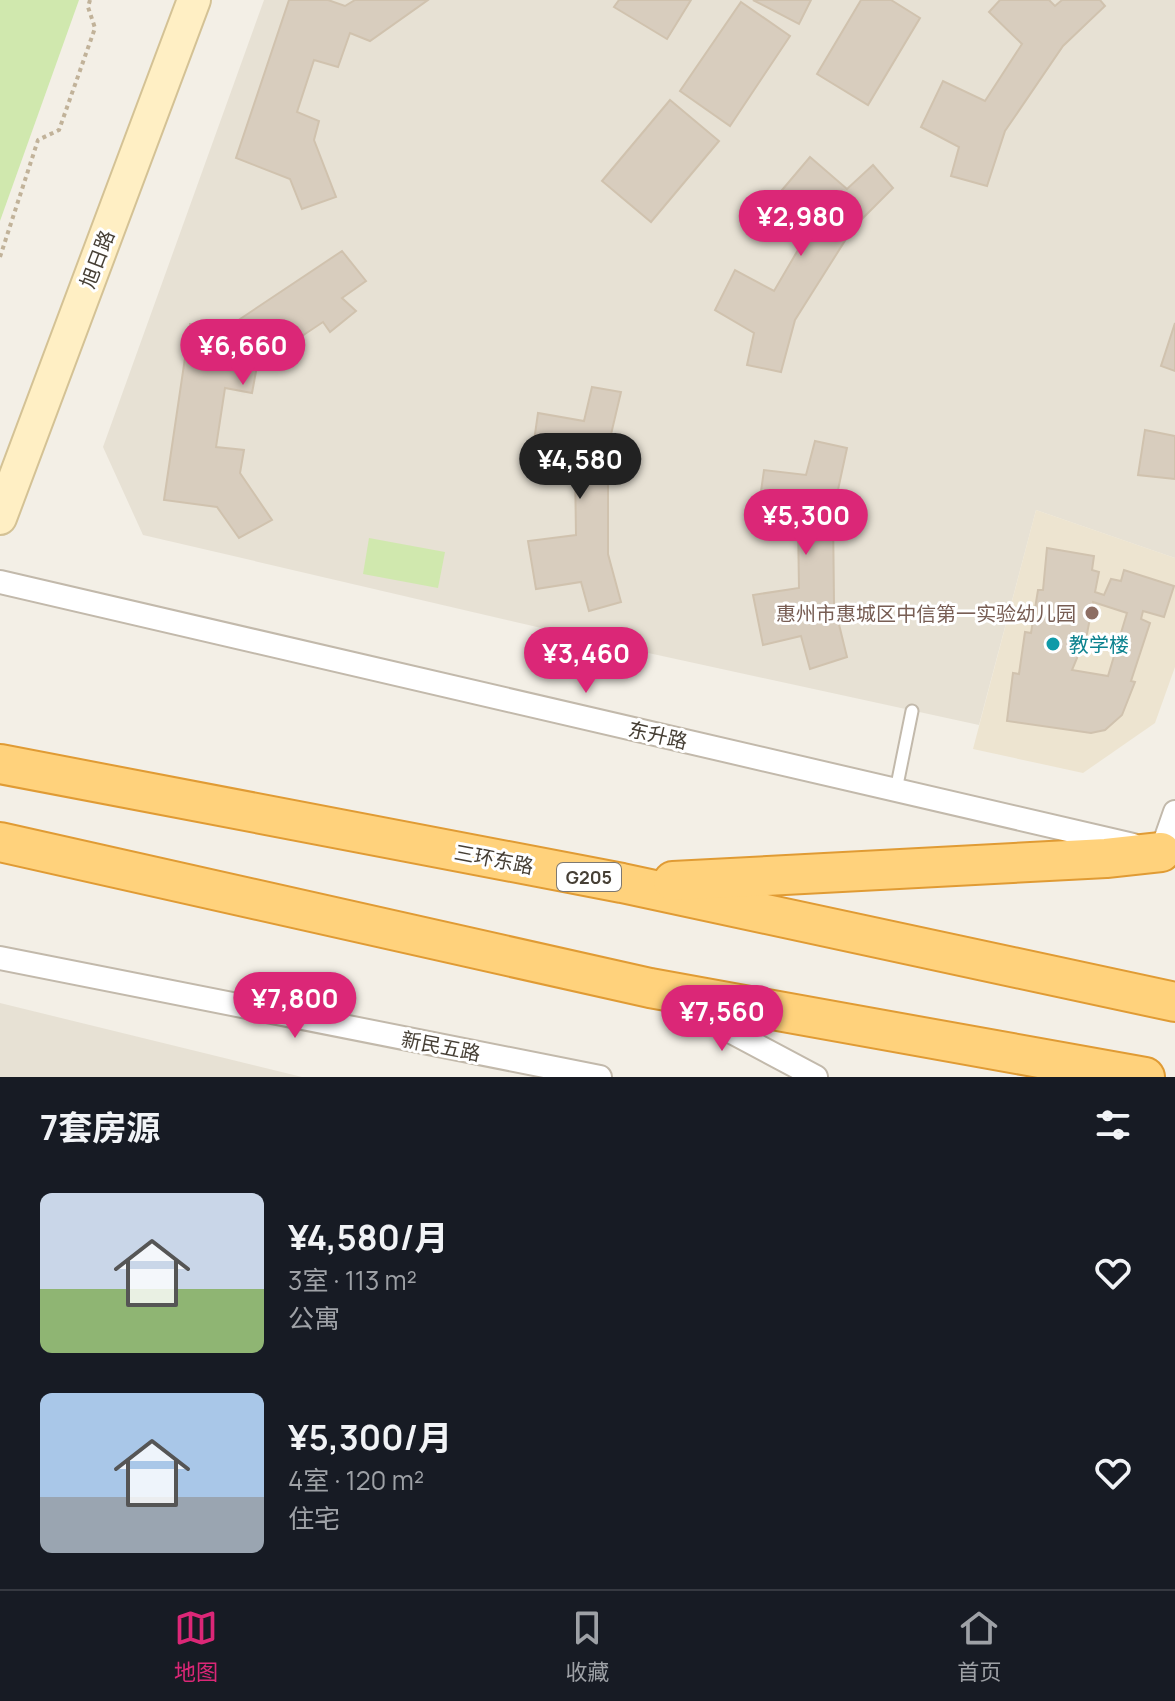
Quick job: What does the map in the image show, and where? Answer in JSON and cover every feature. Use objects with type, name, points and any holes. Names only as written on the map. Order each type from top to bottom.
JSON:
[{"type":"highway","name":"三环东路","points":[[0,764],[622,883],[1175,1002]]},
{"type":"highway","points":[[0,842],[650,988],[1145,1077]]},
{"type":"highway","points":[[622,883],[1106,858],[1170,858]]},
{"type":"main road","name":"旭日路","points":[[0,518],[194,0]]},
{"type":"street","name":"东升路","points":[[0,582],[896,790],[1170,858]]},
{"type":"street","points":[[1170,858],[1175,812]]},
{"type":"street","name":"新民五路","points":[[0,958],[600,1077]]},
{"type":"street","points":[[650,988],[816,1077]]},
{"type":"street","points":[[486,1077],[497,1057]]},
{"type":"lane","points":[[896,790],[912,711]]},
{"type":"path","points":[[0,257],[38,140],[59,130],[95,28],[88,7],[90,0]]},
{"type":"shaded area","points":[[264,0],[1175,0],[1175,558],[1036,510],[979,725],[653,654],[143,535],[103,447]]},
{"type":"shaded area","name":"惠州市惠城区中信第一实验幼儿园","points":[[1036,510],[1175,558],[1175,667],[1155,723],[1083,773],[973,749]]},
{"type":"shaded area","points":[[0,1003],[302,1077],[0,1077]]},
{"type":"green space","points":[[0,0],[79,0],[0,221]]},
{"type":"green space","points":[[369,538],[445,552],[438,588],[363,574]]},
{"type":"building","points":[[289,0],[328,0],[345,6],[355,0],[428,0],[370,41],[350,33],[338,67],[314,60],[297,112],[319,121],[314,140],[336,197],[302,209],[290,179],[236,158]]},
{"type":"building","points":[[619,0],[691,0],[667,39],[614,7]]},
{"type":"building","points":[[753,0],[811,0],[799,24]]},
{"type":"building","points":[[861,0],[891,0],[920,18],[868,105],[817,74]]},
{"type":"building","points":[[1000,0],[1049,0],[1055,6],[1062,0],[1100,0],[1105,6],[1063,46],[1005,131],[987,186],[951,176],[959,147],[921,127],[943,81],[985,101],[1022,44],[989,12]]},
{"type":"building","points":[[741,2],[790,36],[730,126],[680,91]]},
{"type":"building","points":[[670,100],[719,141],[651,222],[602,181]]},
{"type":"building","points":[[810,157],[847,189],[873,165],[893,188],[853,228],[795,320],[781,372],[747,365],[754,333],[715,310],[735,270],[774,291],[812,226],[777,196]]},
{"type":"building","points":[[342,251],[366,281],[342,298],[356,311],[330,332],[323,322],[257,366],[252,393],[225,388],[216,447],[244,450],[240,473],[272,520],[239,538],[217,507],[164,500],[190,324],[228,327]]},
{"type":"building","points":[[1175,323],[1175,371],[1161,366]]},
{"type":"building","points":[[592,387],[621,392],[608,447],[608,554],[621,602],[589,611],[581,582],[536,589],[528,541],[576,535],[575,467],[531,462],[538,413],[584,421]]},
{"type":"building","points":[[1145,430],[1175,436],[1175,479],[1138,475]]},
{"type":"building","points":[[815,441],[847,448],[833,513],[834,604],[847,657],[810,669],[801,636],[763,645],[753,595],[799,588],[798,524],[757,520],[764,470],[806,475]]},
{"type":"building","name":"教学楼","points":[[1047,548],[1094,556],[1092,570],[1099,572],[1095,592],[1104,595],[1111,579],[1121,581],[1124,570],[1174,586],[1164,617],[1143,611],[1141,619],[1150,623],[1131,681],[1135,682],[1122,715],[1105,730],[1091,733],[1007,721],[1013,673],[1019,674],[1025,632],[1031,633],[1038,590],[1043,590]],"holes":[[[1093,602],[1127,613],[1108,676],[1072,670],[1087,634]]]},
{"type":"place","name":"惠州市惠城区中信第一实验幼儿园","points":[[1092,613]]},
{"type":"place","name":"教学楼","points":[[1053,644]]}]
